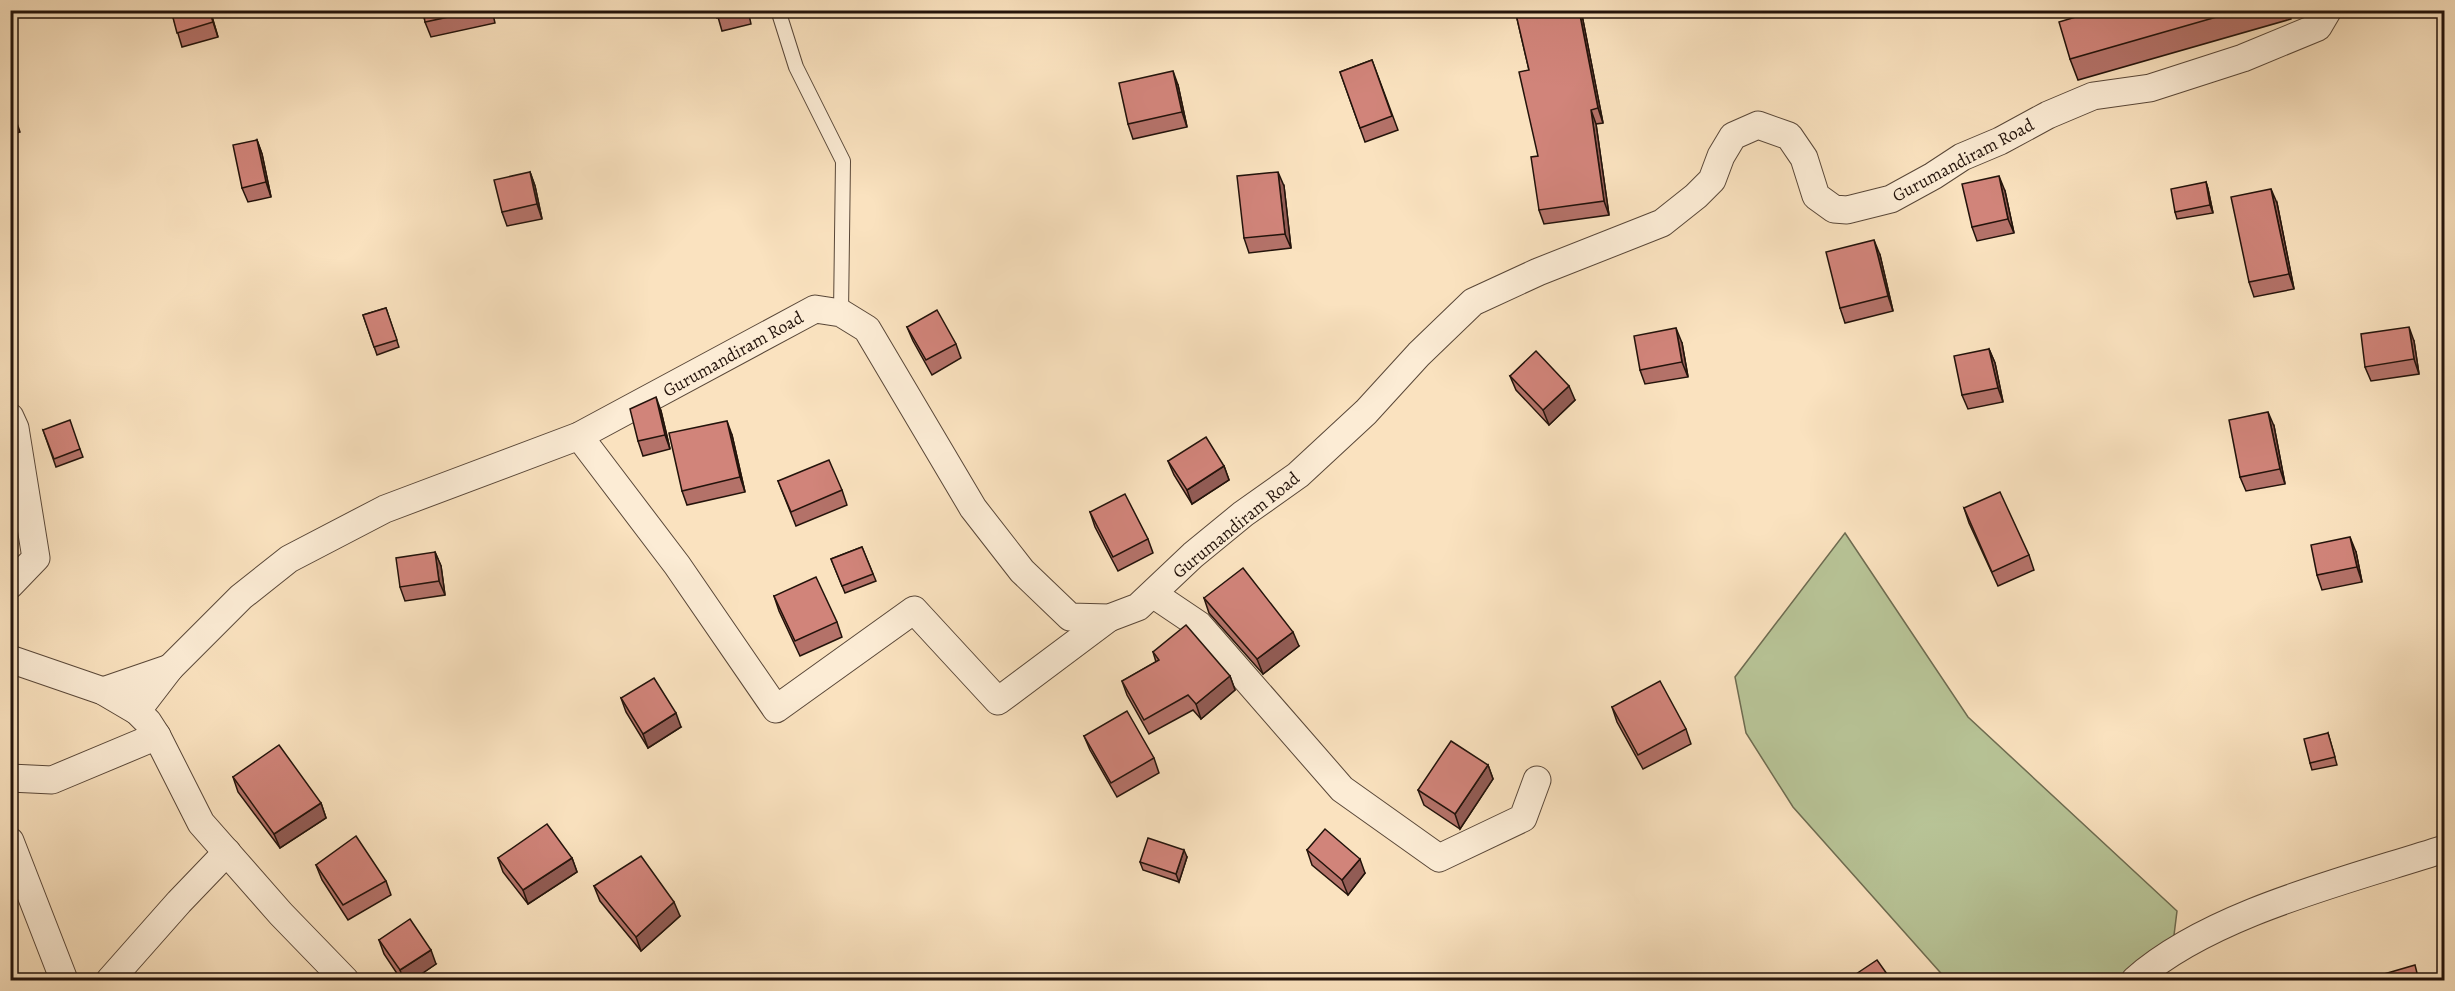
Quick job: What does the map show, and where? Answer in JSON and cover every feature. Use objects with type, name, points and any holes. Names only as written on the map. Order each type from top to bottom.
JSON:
[{"type":"street","name":"Gurumandiram Road","points":[[137,711],[170,668],[242,597],[289,559],[385,509],[579,436],[815,309],[842,314],[867,329],[973,508],[1022,571],[1070,617],[1109,618],[1138,607],[1193,555],[1243,514],[1298,475],[1366,412],[1412,362],[1473,302],[1538,272],[1662,223],[1712,180],[1732,136],[1758,125],[1789,136],[1804,158],[1816,195],[1834,209],[1847,210],[1891,199],[1962,157],[2001,141],[2048,115],[2093,96],[2150,88],[2243,58],[2318,27],[2328,10]]},
{"type":"street","points":[[10,417],[15,428],[36,558],[10,585]]},
{"type":"street","points":[[579,436],[677,565],[776,709],[914,610],[998,701],[1109,618]]},
{"type":"street","points":[[1153,594],[1199,625],[1341,789],[1439,858],[1523,818],[1537,780]]},
{"type":"street","points":[[10,659],[102,691],[137,711],[157,736],[201,823],[281,914],[345,981]]},
{"type":"street","points":[[102,691],[170,668]]},
{"type":"street","points":[[10,778],[52,780],[157,736]]},
{"type":"street","points":[[10,841],[64,981]]},
{"type":"street","points":[[2135,981],[2173,953],[2249,914],[2445,849]]},
{"type":"street","points":[[110,981],[179,902],[227,852]]},
{"type":"lane","points":[[778,10],[796,67],[843,161],[842,314]]},
{"type":"green space","points":[[1845,533],[1968,717],[2177,911],[2173,943],[2124,980],[1947,980],[1793,807],[1746,733],[1735,677]]},
{"type":"building","points":[[171,10],[209,10],[213,22],[177,33]]},
{"type":"building","points":[[423,10],[481,10],[425,22]]},
{"type":"building","points":[[716,10],[746,10],[746,11],[717,18]]},
{"type":"building","points":[[1515,10],[1579,10],[1598,108],[1591,110],[1604,201],[1539,210],[1531,157],[1538,156],[1519,72],[1529,70]]},
{"type":"building","points":[[2099,10],[2241,10],[2070,59],[2059,22]]},
{"type":"building","points":[[1372,60],[1392,116],[1360,128],[1340,72]]},
{"type":"building","points":[[1173,71],[1182,112],[1128,124],[1119,83]]},
{"type":"building","points":[[10,105],[15,118],[10,119]]},
{"type":"building","points":[[257,140],[266,182],[242,188],[233,145]]},
{"type":"building","points":[[530,172],[537,204],[502,212],[494,180]]},
{"type":"building","points":[[1278,172],[1285,234],[1244,238],[1237,176]]},
{"type":"building","points":[[1999,176],[2008,219],[1972,227],[1962,184]]},
{"type":"building","points":[[2206,182],[2210,205],[2175,212],[2171,189]]},
{"type":"building","points":[[2271,189],[2289,274],[2249,282],[2231,197]]},
{"type":"building","points":[[1874,240],[1888,296],[1840,308],[1826,252]]},
{"type":"building","points":[[386,308],[397,340],[374,347],[363,315]]},
{"type":"building","points":[[937,310],[956,344],[926,360],[907,327]]},
{"type":"building","points":[[2409,327],[2414,359],[2365,367],[2361,334]]},
{"type":"building","points":[[1676,328],[1682,362],[1640,370],[1634,336]]},
{"type":"building","points":[[1989,349],[1998,388],[1962,395],[1954,356]]},
{"type":"building","points":[[1536,351],[1569,386],[1543,410],[1510,376]]},
{"type":"building","points":[[656,397],[665,435],[638,441],[630,409]]},
{"type":"building","points":[[2268,412],[2280,469],[2240,477],[2229,420]]},
{"type":"building","points":[[70,420],[80,449],[54,459],[43,430]]},
{"type":"building","points":[[727,421],[740,477],[682,491],[669,433]]},
{"type":"building","points":[[1206,437],[1224,466],[1187,490],[1168,461]]},
{"type":"building","points":[[829,460],[842,490],[791,512],[778,481]]},
{"type":"building","points":[[2000,492],[2029,555],[1992,572],[1964,508]]},
{"type":"building","points":[[1125,494],[1148,539],[1113,557],[1090,512]]},
{"type":"building","points":[[2350,537],[2357,567],[2317,575],[2311,545]]},
{"type":"building","points":[[862,547],[873,574],[842,586],[831,559]]},
{"type":"building","points":[[435,552],[439,581],[400,587],[396,558]]},
{"type":"building","points":[[1243,568],[1293,632],[1257,659],[1204,598]]},
{"type":"building","points":[[816,577],[837,622],[795,641],[774,596]]},
{"type":"building","points":[[1186,625],[1230,676],[1196,704],[1188,695],[1144,720],[1122,681],[1159,660],[1153,652]]},
{"type":"building","points":[[654,678],[676,713],[643,734],[621,698]]},
{"type":"building","points":[[1660,681],[1686,729],[1638,755],[1612,707]]},
{"type":"building","points":[[1127,711],[1154,758],[1111,783],[1084,736]]},
{"type":"building","points":[[2328,733],[2335,757],[2310,763],[2304,739]]},
{"type":"building","points":[[1451,741],[1488,765],[1455,814],[1418,790]]},
{"type":"building","points":[[279,745],[321,803],[274,834],[233,777]]},
{"type":"building","points":[[547,824],[572,858],[523,890],[498,858]]},
{"type":"building","points":[[1325,829],[1360,859],[1342,880],[1307,850]]},
{"type":"building","points":[[356,836],[386,881],[343,905],[316,865]]},
{"type":"building","points":[[1148,838],[1184,850],[1176,874],[1140,862]]},
{"type":"building","points":[[641,856],[674,902],[636,937],[594,886]]},
{"type":"building","points":[[410,919],[431,950],[400,970],[379,940]]},
{"type":"building","points":[[1877,960],[1892,981],[1847,980]]},
{"type":"building","points":[[2415,965],[2419,981],[2360,981]]}]
